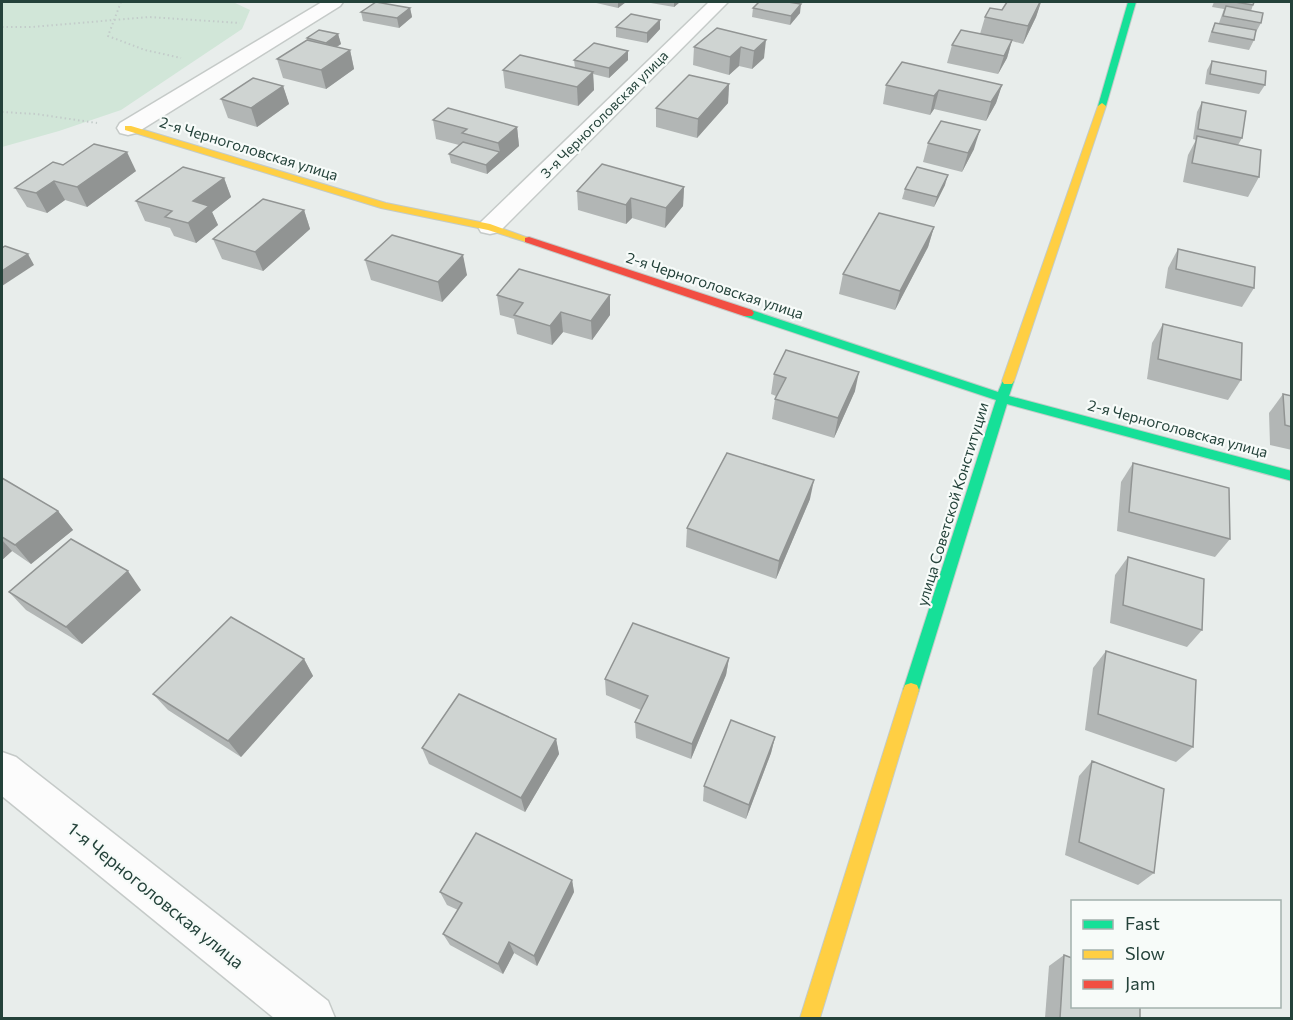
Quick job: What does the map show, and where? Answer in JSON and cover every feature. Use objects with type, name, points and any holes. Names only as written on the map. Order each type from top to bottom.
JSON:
[{"type":"street","points":[[128,128],[334,2]]},
{"type":"street","name":"3-я Черноголовская улица","points":[[490,227],[719,2]]},
{"type":"street","name":"улица Советской Конституции","points":[[810,1018],[1002,398],[1102,107],[1132,2]]},
{"type":"street","name":"2-я Черноголовская улица","points":[[128,128],[384,206],[490,227],[1002,398],[1292,476]]},
{"type":"street","name":"1-я Черноголовская улица","points":[[2,771],[311,1018]]},
{"type":"path","points":[[121,2],[108,36],[145,50],[182,58],[195,67],[201,84]]},
{"type":"path","points":[[2,27],[32,27],[149,17],[244,23]]},
{"type":"path","points":[[2,112],[36,114],[128,128]]},
{"type":"green space","points":[[2,2],[233,2],[250,10],[242,29],[121,110],[2,147]]},
{"type":"building","points":[[376,2],[410,8],[397,18],[361,12]]},
{"type":"building","points":[[759,2],[801,4],[791,16],[753,8]]},
{"type":"building","points":[[1007,2],[1040,2],[1028,26],[985,17],[990,8],[1002,10]]},
{"type":"building","points":[[1235,2],[1254,2],[1253,5]]},
{"type":"building","points":[[1226,6],[1263,13],[1261,23],[1223,16]]},
{"type":"building","points":[[631,14],[660,20],[647,33],[616,27]]},
{"type":"building","points":[[1215,23],[1256,30],[1254,40],[1212,32]]},
{"type":"building","points":[[717,28],[766,40],[754,51],[741,47],[730,57],[694,47]]},
{"type":"building","points":[[319,30],[338,34],[326,43],[307,38]]},
{"type":"building","points":[[961,30],[1012,40],[1004,56],[952,45]]},
{"type":"building","points":[[307,40],[350,50],[321,70],[277,59]]},
{"type":"building","points":[[594,43],[628,51],[609,68],[574,60]]},
{"type":"building","points":[[520,55],[593,72],[577,87],[503,70]]},
{"type":"building","points":[[1212,61],[1266,71],[1265,85],[1210,74]]},
{"type":"building","points":[[902,62],[1002,85],[991,102],[939,90],[934,96],[886,85]]},
{"type":"building","points":[[689,75],[729,84],[698,119],[656,108]]},
{"type":"building","points":[[253,78],[283,86],[251,108],[221,99]]},
{"type":"building","points":[[1202,102],[1246,111],[1242,138],[1198,129]]},
{"type":"building","points":[[448,108],[517,127],[498,143],[462,133],[467,129],[433,120]]},
{"type":"building","points":[[941,121],[980,130],[968,153],[928,143]]},
{"type":"building","points":[[1197,136],[1261,150],[1259,177],[1192,163]]},
{"type":"building","points":[[463,142],[500,152],[486,165],[449,154]]},
{"type":"building","points":[[94,144],[127,152],[77,187],[54,181],[36,193],[15,188],[53,162],[63,165]]},
{"type":"building","points":[[602,164],[684,187],[666,208],[631,198],[626,205],[577,191]]},
{"type":"building","points":[[183,167],[224,178],[193,201],[209,206],[188,223],[165,217],[172,211],[136,201]]},
{"type":"building","points":[[917,167],[948,175],[937,197],[905,189]]},
{"type":"building","points":[[263,199],[304,210],[255,252],[213,239]]},
{"type":"building","points":[[879,213],[934,227],[900,291],[843,274]]},
{"type":"building","points":[[392,235],[463,255],[438,282],[365,260]]},
{"type":"building","points":[[5,246],[28,254],[2,271],[2,248]]},
{"type":"building","points":[[1178,249],[1255,267],[1254,288],[1176,269]]},
{"type":"building","points":[[519,269],[610,295],[591,321],[561,312],[550,326],[514,315],[523,303],[497,295]]},
{"type":"building","points":[[1163,324],[1242,343],[1241,380],[1158,359]]},
{"type":"building","points":[[786,350],[859,372],[838,418],[775,399],[786,378],[774,374]]},
{"type":"building","points":[[1283,394],[1292,396],[1292,427],[1285,425]]},
{"type":"building","points":[[727,453],[814,480],[779,561],[687,528]]},
{"type":"building","points":[[1133,463],[1229,488],[1230,539],[1129,512]]},
{"type":"building","points":[[2,478],[58,511],[15,545],[2,537]]},
{"type":"building","points":[[71,539],[128,571],[66,627],[9,592]]},
{"type":"building","points":[[1128,557],[1204,579],[1202,630],[1123,605]]},
{"type":"building","points":[[231,617],[304,659],[228,741],[153,694]]},
{"type":"building","points":[[633,623],[729,658],[692,744],[635,722],[648,696],[605,679]]},
{"type":"building","points":[[1106,651],[1196,680],[1193,747],[1098,714]]},
{"type":"building","points":[[459,694],[556,739],[521,798],[422,748]]},
{"type":"building","points":[[731,720],[775,737],[749,805],[704,786]]},
{"type":"building","points":[[1092,761],[1164,789],[1154,873],[1079,842]]},
{"type":"building","points":[[476,833],[572,880],[534,956],[509,942],[498,964],[443,934],[462,903],[440,892]]},
{"type":"building","points":[[1064,955],[1071,958],[1071,1008],[1140,1008],[1140,1018],[1060,1018]]},
{"type":"traffic: fast","points":[[1102,106],[1132,2]]},
{"type":"traffic: fast","points":[[748,313],[1002,398],[1292,476]]},
{"type":"traffic: fast","points":[[911,690],[1008,381]]},
{"type":"traffic: slow","points":[[1008,381],[1102,106]]},
{"type":"traffic: slow","points":[[128,128],[384,206],[490,227],[529,240]]},
{"type":"traffic: slow","points":[[810,1018],[911,690]]},
{"type":"traffic: jam","points":[[529,240],[748,313]]}]
